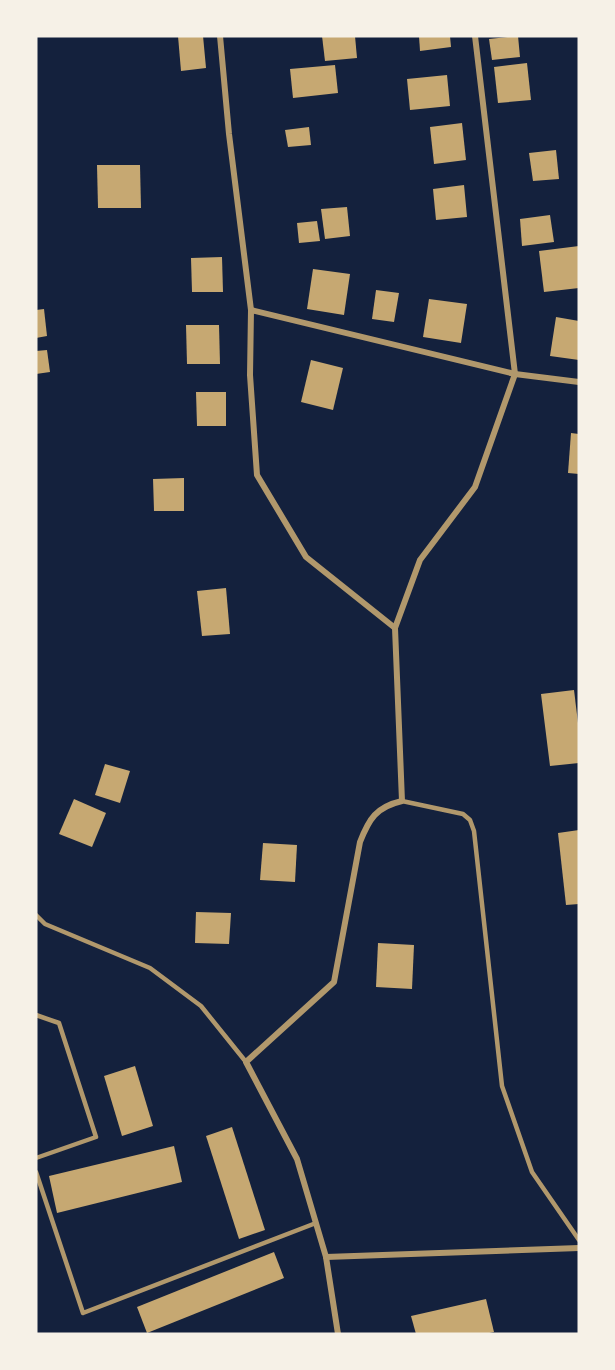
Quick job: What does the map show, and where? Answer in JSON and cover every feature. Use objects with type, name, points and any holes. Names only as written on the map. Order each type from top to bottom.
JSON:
[{"type":"street","points":[[220,36],[229,134],[251,310],[250,375],[257,475],[306,556],[395,628]]},
{"type":"street","points":[[338,1334],[326,1257],[297,1159],[246,1062],[334,982],[360,842],[366,826],[387,804],[402,801],[395,628],[420,560],[475,487],[515,374],[475,36]]},
{"type":"street","points":[[251,310],[515,374],[579,382]]},
{"type":"street","points":[[326,1257],[579,1248]]},
{"type":"lane","points":[[402,801],[446,811],[456,811],[470,820],[474,831],[502,1086],[532,1172],[579,1240]]},
{"type":"lane","points":[[36,915],[45,924],[150,968],[201,1006],[246,1062]]},
{"type":"lane","points":[[36,1015],[60,1023],[96,1137],[36,1158]]},
{"type":"lane","points":[[36,1172],[83,1313],[316,1223]]},
{"type":"building","points":[[178,36],[203,36],[206,68],[181,71]]},
{"type":"building","points":[[322,36],[355,36],[357,58],[325,61]]},
{"type":"building","points":[[419,36],[450,36],[451,47],[420,51]]},
{"type":"building","points":[[518,36],[520,57],[492,60],[489,39]]},
{"type":"building","points":[[527,63],[531,100],[498,103],[494,67]]},
{"type":"building","points":[[335,65],[338,93],[293,98],[290,69]]},
{"type":"building","points":[[447,75],[450,106],[410,110],[407,79]]},
{"type":"building","points":[[462,123],[466,160],[434,164],[430,127]]},
{"type":"building","points":[[309,127],[311,145],[288,147],[285,130]]},
{"type":"building","points":[[556,150],[559,179],[533,181],[529,153]]},
{"type":"building","points":[[97,165],[140,165],[141,208],[98,208]]},
{"type":"building","points":[[464,185],[467,217],[436,220],[433,189]]},
{"type":"building","points":[[347,207],[350,236],[325,239],[321,209]]},
{"type":"building","points":[[550,215],[554,242],[522,246],[520,219]]},
{"type":"building","points":[[317,221],[320,241],[299,243],[297,223]]},
{"type":"building","points":[[579,246],[579,288],[544,292],[539,251]]},
{"type":"building","points":[[222,257],[223,292],[192,292],[191,258]]},
{"type":"building","points":[[313,269],[350,274],[344,315],[307,309]]},
{"type":"building","points":[[376,290],[399,293],[394,322],[372,319]]},
{"type":"building","points":[[429,299],[467,304],[461,343],[423,337]]},
{"type":"building","points":[[44,309],[47,336],[36,338],[36,310]]},
{"type":"building","points":[[556,317],[579,321],[579,360],[550,356]]},
{"type":"building","points":[[186,325],[219,325],[220,364],[187,364]]},
{"type":"building","points":[[47,350],[50,372],[36,374],[36,351]]},
{"type":"building","points":[[311,360],[343,368],[333,410],[301,402]]},
{"type":"building","points":[[196,392],[226,392],[226,426],[197,426]]},
{"type":"building","points":[[571,433],[579,434],[579,474],[568,473]]},
{"type":"building","points":[[184,478],[184,511],[154,511],[153,479]]},
{"type":"building","points":[[226,588],[230,634],[202,636],[197,591]]},
{"type":"building","points":[[574,690],[579,731],[579,763],[550,766],[541,694]]},
{"type":"building","points":[[105,764],[130,771],[120,803],[95,795]]},
{"type":"building","points":[[74,799],[106,813],[92,847],[59,834]]},
{"type":"building","points":[[579,830],[579,904],[566,905],[558,833]]},
{"type":"building","points":[[263,843],[297,845],[295,882],[260,880]]},
{"type":"building","points":[[196,912],[231,913],[229,944],[195,943]]},
{"type":"building","points":[[378,943],[414,945],[412,989],[376,987]]},
{"type":"building","points":[[135,1066],[153,1126],[122,1136],[104,1076]]},
{"type":"building","points":[[232,1127],[265,1230],[239,1239],[206,1136]]},
{"type":"building","points":[[174,1146],[182,1182],[57,1213],[49,1176]]},
{"type":"building","points":[[274,1252],[284,1278],[147,1333],[137,1307]]},
{"type":"building","points":[[486,1299],[494,1332],[416,1334],[411,1316]]}]
